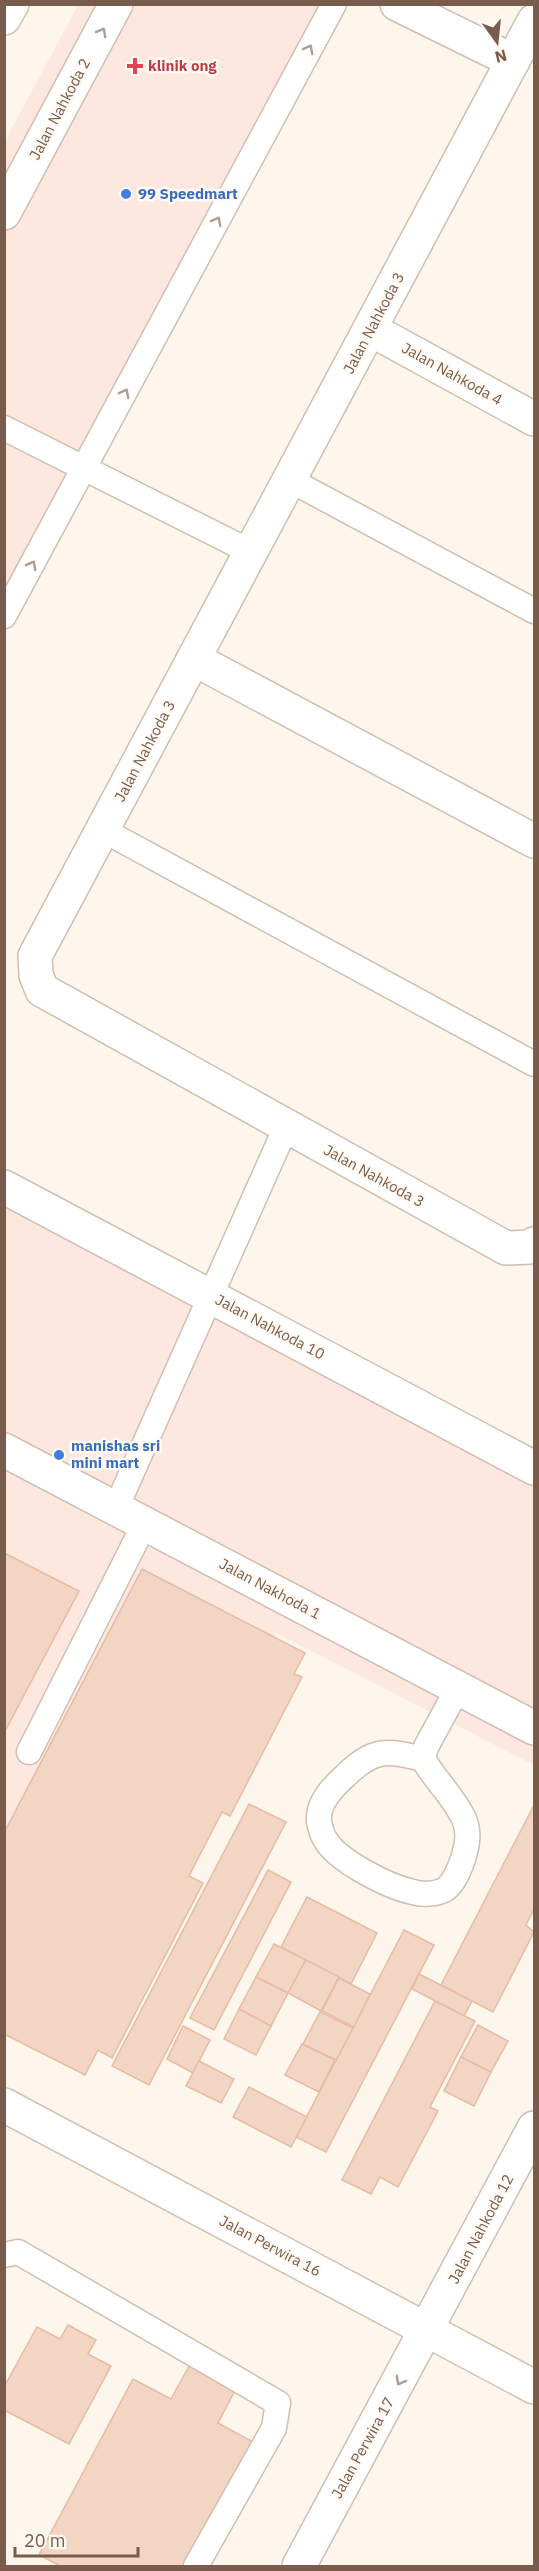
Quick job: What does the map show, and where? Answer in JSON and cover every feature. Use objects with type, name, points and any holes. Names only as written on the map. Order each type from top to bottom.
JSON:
[{"type":"street","points":[[4,18],[12,4]]},
{"type":"street","name":"Jalan Nahkoda 2","points":[[4,213],[116,4]]},
{"type":"street","points":[[397,4],[513,61]]},
{"type":"street","name":"Jalan Nahkoda 3","points":[[534,21],[35,956],[36,975],[42,990],[506,1248],[530,1247],[534,1244]]},
{"type":"street","name":"Jalan Nahkoda 4","points":[[370,329],[534,418]]},
{"type":"street","points":[[194,659],[534,841]]},
{"type":"street","name":"Jalan Nahkoda 10","points":[[4,1187],[534,1468]]},
{"type":"street","name":"Jalan Nakhoda 1","points":[[4,1450],[534,1728]]},
{"type":"street","name":"Jalan Perwira 16","points":[[4,2105],[534,2387]]},
{"type":"street","name":"Jalan Nahkoda 12","points":[[428,2330],[534,2128]]},
{"type":"street","name":"Jalan Perwira 17","points":[[299,2566],[428,2330]]},
{"type":"lane","points":[[4,616],[334,4]]},
{"type":"lane","points":[[4,428],[251,552]]},
{"type":"lane","points":[[290,480],[534,611]]},
{"type":"lane","points":[[102,830],[534,1064]]},
{"type":"lane","points":[[116,1508],[286,1127]]},
{"type":"lane","points":[[29,1752],[145,1523]]},
{"type":"lane","points":[[423,1759],[396,1752],[374,1754],[354,1767],[328,1793],[319,1820],[325,1839],[344,1859],[378,1878],[414,1893],[435,1893],[447,1888],[461,1867],[468,1842],[465,1821],[450,1794],[423,1759],[426,1747],[458,1688]]},
{"type":"lane","points":[[4,2255],[18,2252],[278,2403],[274,2428],[196,2566]]},
{"type":"shaded area","points":[[78,5],[329,5],[5,597],[5,141]]},
{"type":"shaded area","points":[[4,1198],[534,1447],[534,1765],[276,1633],[43,2054],[4,2034]]},
{"type":"building","points":[[4,1553],[79,1591],[4,1733]]},
{"type":"building","points":[[142,1569],[305,1653],[294,1674],[302,1677],[230,1816],[222,1812],[189,1876],[203,1883],[112,2058],[98,2050],[85,2075],[4,2034],[4,1833]]},
{"type":"building","points":[[249,1804],[286,1822],[149,2085],[112,2066]]},
{"type":"building","points":[[534,1805],[534,1909],[526,1925],[534,1932],[493,2012],[441,1985]]},
{"type":"building","points":[[268,1870],[291,1882],[214,2030],[190,2018]]},
{"type":"building","points":[[307,1897],[377,1933],[351,1984],[281,1947]]},
{"type":"building","points":[[404,1930],[434,1945],[326,2152],[296,2137]]},
{"type":"building","points":[[274,1944],[306,1960],[288,1993],[256,1977]]},
{"type":"building","points":[[306,1960],[339,1977],[321,2011],[288,1993]]},
{"type":"building","points":[[419,1974],[472,2001],[464,2016],[412,1989]]},
{"type":"building","points":[[256,1977],[288,1993],[271,2026],[239,2009]]},
{"type":"building","points":[[339,1978],[370,1994],[354,2027],[322,2011]]},
{"type":"building","points":[[435,2001],[475,2021],[430,2107],[438,2111],[398,2187],[380,2177],[371,2194],[342,2180]]},
{"type":"building","points":[[239,2009],[271,2026],[256,2055],[224,2039]]},
{"type":"building","points":[[320,2012],[353,2028],[336,2060],[303,2044]]},
{"type":"building","points":[[478,2025],[508,2041],[491,2072],[461,2057]]},
{"type":"building","points":[[183,2026],[210,2040],[193,2073],[167,2059]]},
{"type":"building","points":[[302,2044],[335,2060],[319,2092],[285,2075]]},
{"type":"building","points":[[461,2057],[491,2072],[474,2106],[444,2091]]},
{"type":"building","points":[[199,2061],[234,2079],[221,2103],[186,2086]]},
{"type":"building","points":[[249,2087],[307,2117],[291,2147],[233,2117]]},
{"type":"building","points":[[68,2325],[96,2340],[88,2354],[111,2366],[69,2444],[4,2410],[4,2387],[37,2327],[60,2339]]},
{"type":"building","points":[[193,2359],[239,2383],[218,2423],[255,2443],[189,2566],[60,2566],[39,2555],[133,2379],[171,2399]]},
{"type":"place","name":"klinik ong","points":[[135,66]]},
{"type":"place","name":"99 Speedmart","points":[[126,194]]},
{"type":"place","name":"manishas sri mini mart","points":[[59,1455]]}]
